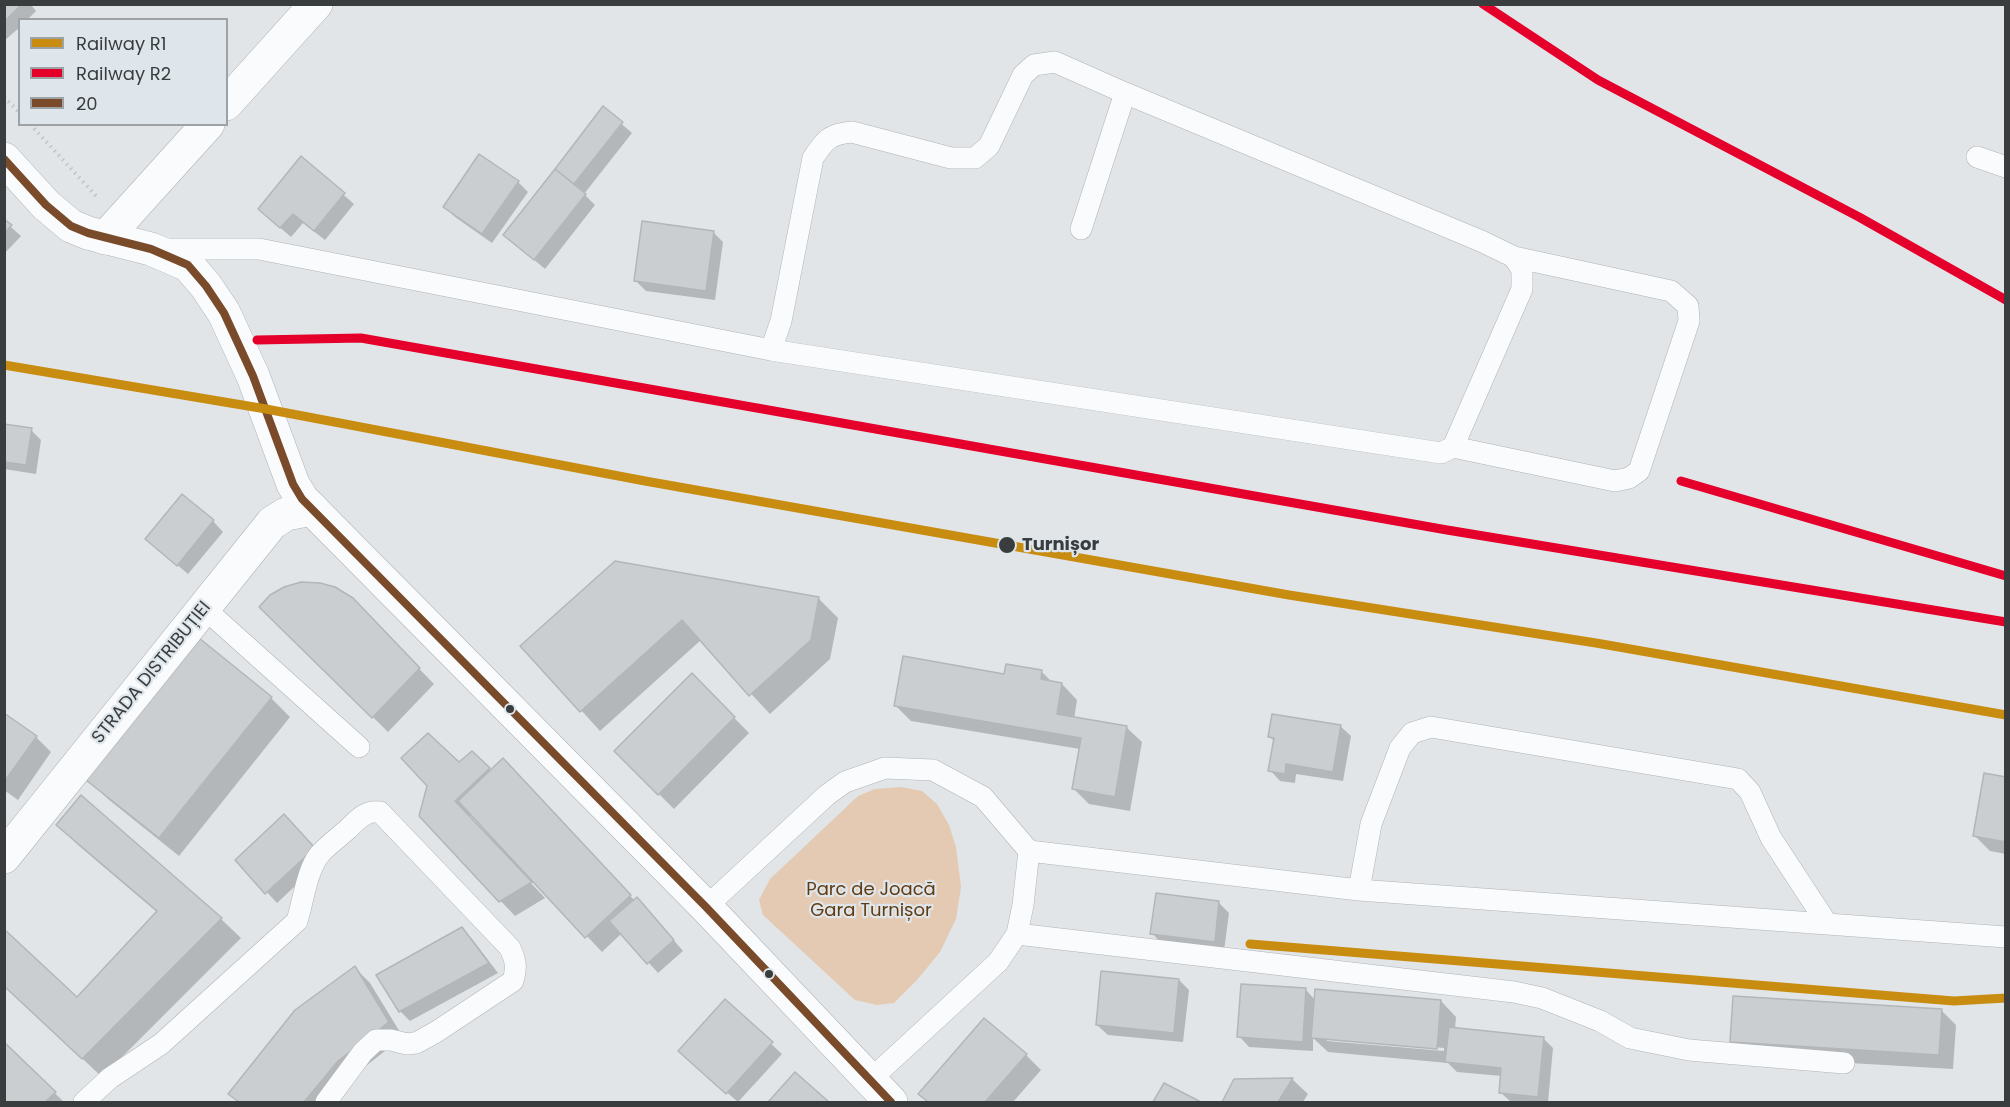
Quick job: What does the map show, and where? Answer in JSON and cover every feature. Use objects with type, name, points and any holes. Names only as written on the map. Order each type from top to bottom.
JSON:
[{"type":"street","points":[[228,102],[316,4]]},
{"type":"street","points":[[113,230],[206,126]]},
{"type":"street","points":[[4,159],[46,205],[71,226],[113,230],[188,265],[224,313],[253,376],[293,484],[303,499],[706,907],[880,1091]]},
{"type":"street","name":"STRADA DISTRIBUȚIEI","points":[[4,857],[272,523],[286,514],[312,509]]},
{"type":"lane","points":[[151,249],[259,249],[771,350],[1426,452],[1441,453],[1454,447],[1615,481],[1629,478],[1639,471],[1689,321],[1688,306],[1671,291],[1514,257],[1481,241],[1055,62],[1034,64],[1023,75],[989,146],[975,158],[951,158],[852,132],[838,133],[824,141],[813,158],[781,321],[771,350]]},
{"type":"lane","points":[[1081,229],[1125,93]]},
{"type":"lane","points":[[1977,157],[2006,167]]},
{"type":"lane","points":[[1454,447],[1522,289],[1522,270],[1514,257]]},
{"type":"lane","points":[[204,608],[358,747]]},
{"type":"lane","points":[[1359,890],[1371,824],[1400,748],[1412,733],[1431,727],[1738,779],[1750,792],[1771,838],[1826,922]]},
{"type":"lane","points":[[706,907],[827,795],[845,783],[885,768],[908,767],[933,770],[983,797],[1029,851],[1359,890],[2006,936]]},
{"type":"lane","points":[[84,1102],[110,1078],[161,1044],[297,921],[302,895],[318,856],[362,816],[372,811],[380,812],[510,948],[516,961],[516,969],[513,981],[436,1032],[407,1044],[391,1040],[376,1040],[363,1052],[326,1102]]},
{"type":"lane","points":[[880,1091],[998,962],[1017,934],[1029,851]]},
{"type":"lane","points":[[1017,934],[1514,992],[1542,998],[1600,1021],[1630,1038],[1689,1050],[1844,1063]]},
{"type":"path","points":[[4,97],[18,111]]},
{"type":"path","points":[[32,126],[113,230]]},
{"type":"green space","name":"Parc de Joacă Gara Turnișor","points":[[901,787],[922,791],[937,804],[949,825],[956,847],[961,887],[956,919],[940,952],[894,1003],[877,1005],[855,1000],[763,915],[759,900],[770,879],[858,796],[875,789]]},
{"type":"building","points":[[4,4],[22,4],[4,22]]},
{"type":"building","points":[[603,106],[623,122],[574,184],[555,169]]},
{"type":"building","points":[[479,154],[519,181],[482,234],[443,207]]},
{"type":"building","points":[[301,156],[345,193],[314,231],[293,214],[280,228],[258,209]]},
{"type":"building","points":[[555,169],[586,194],[534,260],[503,235]]},
{"type":"building","points":[[4,219],[12,225],[4,233]]},
{"type":"building","points":[[642,221],[714,231],[706,291],[634,281]]},
{"type":"building","points":[[4,424],[32,428],[26,465],[4,462]]},
{"type":"building","points":[[182,494],[214,520],[177,566],[145,539]]},
{"type":"building","points":[[615,561],[819,597],[811,640],[749,696],[682,620],[580,712],[520,646]]},
{"type":"building","points":[[301,582],[335,587],[353,598],[420,668],[372,718],[259,607],[270,595],[284,587]]},
{"type":"building","points":[[199,638],[272,697],[159,838],[86,780]]},
{"type":"building","points":[[903,656],[1004,674],[1006,664],[1042,670],[1041,679],[1062,683],[1057,714],[1127,726],[1115,797],[1072,789],[1081,738],[894,706]]},
{"type":"building","points":[[692,673],[735,717],[658,795],[614,751]]},
{"type":"building","points":[[4,713],[37,736],[4,782]]},
{"type":"building","points":[[1272,714],[1341,725],[1333,772],[1286,764],[1285,774],[1268,771],[1274,738],[1268,737]]},
{"type":"building","points":[[428,733],[459,762],[472,751],[490,768],[455,801],[532,882],[499,902],[419,816],[427,786],[401,758]]},
{"type":"building","points":[[503,758],[631,895],[585,938],[458,801]]},
{"type":"building","points":[[1984,773],[2006,777],[2006,842],[1973,836]]},
{"type":"building","points":[[81,795],[222,918],[82,1059],[4,986],[4,929],[77,997],[157,911],[56,825]]},
{"type":"building","points":[[284,814],[315,848],[265,894],[235,860]]},
{"type":"building","points":[[1156,893],[1219,901],[1215,942],[1150,934]]},
{"type":"building","points":[[637,897],[674,940],[647,964],[609,921]]},
{"type":"building","points":[[462,927],[489,963],[399,1012],[376,975]]},
{"type":"building","points":[[355,966],[389,1022],[338,1061],[304,1102],[239,1102],[228,1094],[295,1010]]},
{"type":"building","points":[[1101,971],[1179,979],[1174,1033],[1096,1025]]},
{"type":"building","points":[[1241,984],[1306,988],[1303,1042],[1237,1037]]},
{"type":"building","points":[[1315,989],[1441,1000],[1437,1049],[1311,1038]]},
{"type":"building","points":[[1733,996],[1942,1009],[1939,1055],[1730,1042]]},
{"type":"building","points":[[725,999],[773,1042],[726,1094],[678,1051]]},
{"type":"building","points":[[984,1018],[1027,1054],[985,1102],[928,1102],[918,1094]]},
{"type":"building","points":[[1449,1027],[1544,1037],[1538,1097],[1499,1093],[1501,1068],[1445,1062]]},
{"type":"building","points":[[4,1042],[56,1092],[45,1102],[4,1102]]},
{"type":"building","points":[[795,1072],[829,1102],[768,1102]]},
{"type":"building","points":[[1293,1078],[1278,1102],[1222,1102],[1234,1079]]},
{"type":"building","points":[[1164,1083],[1201,1102],[1153,1102]]},
{"type":"rail line","name":"R2","points":[[1483,4],[1598,80],[1859,217],[2006,300]]},
{"type":"rail line","name":"R2","points":[[257,340],[361,338],[1447,530],[2006,622]]},
{"type":"rail line","name":"R1","points":[[4,365],[266,409],[645,481],[1289,595],[1596,643],[2006,715]]},
{"type":"rail line","name":"R2","points":[[1681,481],[2006,576]]},
{"type":"rail line","name":"R1","points":[[1250,944],[1954,1001],[2006,998]]},
{"type":"transit line","name":"20","points":[[4,159],[46,205],[71,226],[88,233],[151,249],[188,265],[224,313],[253,376],[293,484],[302,499],[706,907],[891,1102]]},
{"type":"place","name":"Turnișor","points":[[1007,545]]}]
